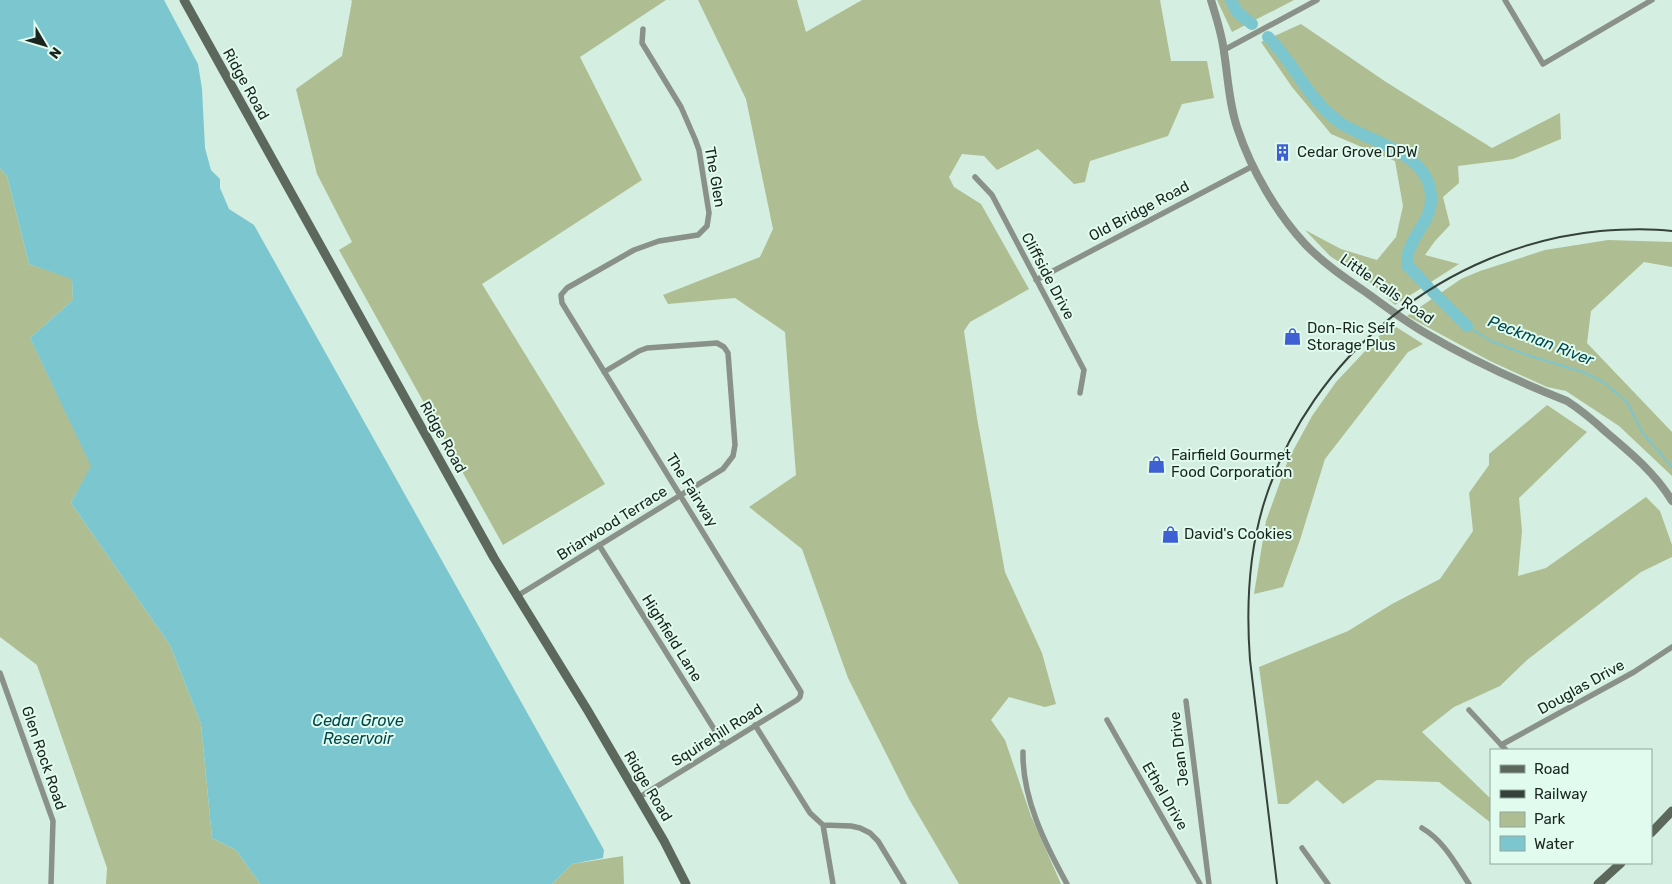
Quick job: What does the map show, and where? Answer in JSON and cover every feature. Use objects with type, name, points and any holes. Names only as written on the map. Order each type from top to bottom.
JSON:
[{"type":"main road","name":"Ridge Road","points":[[184,0],[494,558],[588,710],[672,854],[686,884]]},
{"type":"main road","points":[[1652,832],[1672,812]]},
{"type":"main road","points":[[1598,884],[1620,864]]},
{"type":"street","name":"Little Falls Road","points":[[1211,0],[1224,50],[1235,122],[1254,166],[1291,228],[1332,269],[1408,323],[1470,358],[1567,402],[1580,410],[1643,463],[1672,502]]},
{"type":"street","points":[[1224,50],[1317,0]]},
{"type":"street","points":[[1505,0],[1543,64],[1652,0]]},
{"type":"street","name":"The Glen","points":[[564,306],[561,299],[564,290],[618,258],[651,244],[698,235],[705,230],[709,222],[699,150],[681,107],[642,43],[643,29]]},
{"type":"street","name":"Old Bridge Road","points":[[1036,280],[1254,166]]},
{"type":"street","name":"Cliffside Drive","points":[[975,177],[992,195],[1084,370],[1080,393]]},
{"type":"street","name":"The Fairway","points":[[564,306],[800,688]]},
{"type":"street","name":"Briarwood Terrace","points":[[517,596],[722,469],[733,456],[735,439],[728,357],[724,347],[717,343],[652,347],[639,351],[604,372]]},
{"type":"street","name":"Highfield Lane","points":[[599,545],[724,745]]},
{"type":"street","name":"Douglas Drive","points":[[1503,748],[1634,672],[1672,647]]},
{"type":"street","name":"Glen Rock Road","points":[[0,673],[53,821],[51,884]]},
{"type":"street","name":"Squirehill Road","points":[[638,798],[799,698],[800,688]]},
{"type":"street","name":"Jean Drive","points":[[1186,701],[1208,884]]},
{"type":"street","points":[[1469,710],[1503,748]]},
{"type":"street","name":"Ethel Drive","points":[[1107,720],[1200,884]]},
{"type":"street","points":[[755,726],[810,813],[823,825],[833,884]]},
{"type":"street","points":[[1023,752],[1023,769],[1035,816],[1051,854],[1067,884]]},
{"type":"street","points":[[823,825],[851,826],[870,833],[878,841],[904,884]]},
{"type":"street","points":[[1422,828],[1433,834],[1441,842],[1469,884]]},
{"type":"street","points":[[1302,848],[1328,884]]},
{"type":"green space","points":[[351,0],[666,0],[580,57],[642,180],[482,284],[605,484],[503,545],[339,250],[352,242],[317,174],[296,89],[342,56]]},
{"type":"green space","points":[[698,0],[797,0],[806,32],[862,0],[1160,0],[1171,61],[1207,61],[1214,98],[1182,104],[1168,136],[1090,161],[1085,182],[1074,184],[1038,149],[997,170],[984,156],[962,154],[949,177],[954,187],[981,204],[1029,289],[970,322],[964,331],[977,418],[1005,572],[1042,653],[1056,704],[1045,707],[1009,697],[991,720],[1005,740],[1031,816],[1061,884],[959,884],[909,799],[848,678],[802,549],[749,507],[796,475],[785,332],[735,298],[668,304],[663,295],[760,257],[773,229],[746,99]]},
{"type":"green space","points":[[1217,0],[1294,0],[1232,32]]},
{"type":"green space","points":[[1301,24],[1386,82],[1492,148],[1560,113],[1561,139],[1513,159],[1458,166],[1459,183],[1443,197],[1450,225],[1425,255],[1459,264],[1395,305],[1375,286],[1330,256],[1305,230],[1341,249],[1377,260],[1396,237],[1403,206],[1395,161],[1331,134],[1292,87],[1261,42]]},
{"type":"green space","points":[[0,168],[7,176],[29,264],[72,278],[73,300],[30,338],[92,466],[71,503],[170,645],[201,724],[212,838],[236,850],[260,884],[106,884],[107,868],[37,665],[0,637]]},
{"type":"green space","points":[[1608,240],[1672,242],[1672,267],[1644,262],[1591,311],[1587,343],[1672,432],[1672,476],[1619,426],[1566,391],[1547,387],[1490,361],[1407,316],[1461,279],[1480,271],[1545,250]]},
{"type":"green space","points":[[1393,325],[1423,344],[1408,352],[1325,459],[1283,587],[1254,594],[1266,521],[1288,460],[1312,416],[1336,382],[1383,332]]},
{"type":"green space","points":[[1547,405],[1587,432],[1519,498],[1522,531],[1518,576],[1546,568],[1646,497],[1660,511],[1672,545],[1672,557],[1641,572],[1527,660],[1500,686],[1454,707],[1422,732],[1490,798],[1490,822],[1439,782],[1377,780],[1343,804],[1317,780],[1288,804],[1278,804],[1259,667],[1348,631],[1392,604],[1440,579],[1473,531],[1469,493],[1489,465],[1489,454]]},
{"type":"green space","points":[[623,856],[624,884],[552,884],[572,864]]},
{"type":"water","name":"Cedar Grove Reservoir","points":[[0,0],[164,0],[198,64],[202,89],[205,148],[211,170],[220,179],[220,188],[229,209],[254,225],[604,850],[603,858],[572,864],[552,884],[260,884],[236,850],[212,838],[201,724],[170,645],[71,503],[91,466],[30,338],[73,300],[72,279],[29,264],[7,176],[0,168]]},
{"type":"waterway","name":"Peckman River","points":[[1231,0],[1237,12],[1252,24]]},
{"type":"waterway","name":"Peckman River","points":[[1268,37],[1311,94],[1330,115],[1354,131],[1398,151],[1421,170],[1428,183],[1431,206],[1410,246],[1407,265],[1428,287]]},
{"type":"waterway","name":"Peckman River","points":[[1432,291],[1467,326]]},
{"type":"waterway","name":"Peckman River","points":[[1467,326],[1491,341],[1530,356],[1583,372],[1603,382],[1627,402],[1642,432],[1672,467]]},
{"type":"railway","points":[[1277,884],[1250,660],[1248,601],[1254,542],[1264,503],[1285,449],[1314,400],[1350,356],[1391,317],[1438,285],[1489,259],[1543,241],[1600,231],[1636,229],[1672,231]]},
{"type":"place","name":"Cedar Grove DPW","points":[[1283,152]]},
{"type":"place","name":"Don-Ric Self Storage Plus","points":[[1293,337]]},
{"type":"place","name":"Fairfield Gourmet Food Corporation","points":[[1157,464]]},
{"type":"place","name":"David's Cookies","points":[[1170,534]]}]
